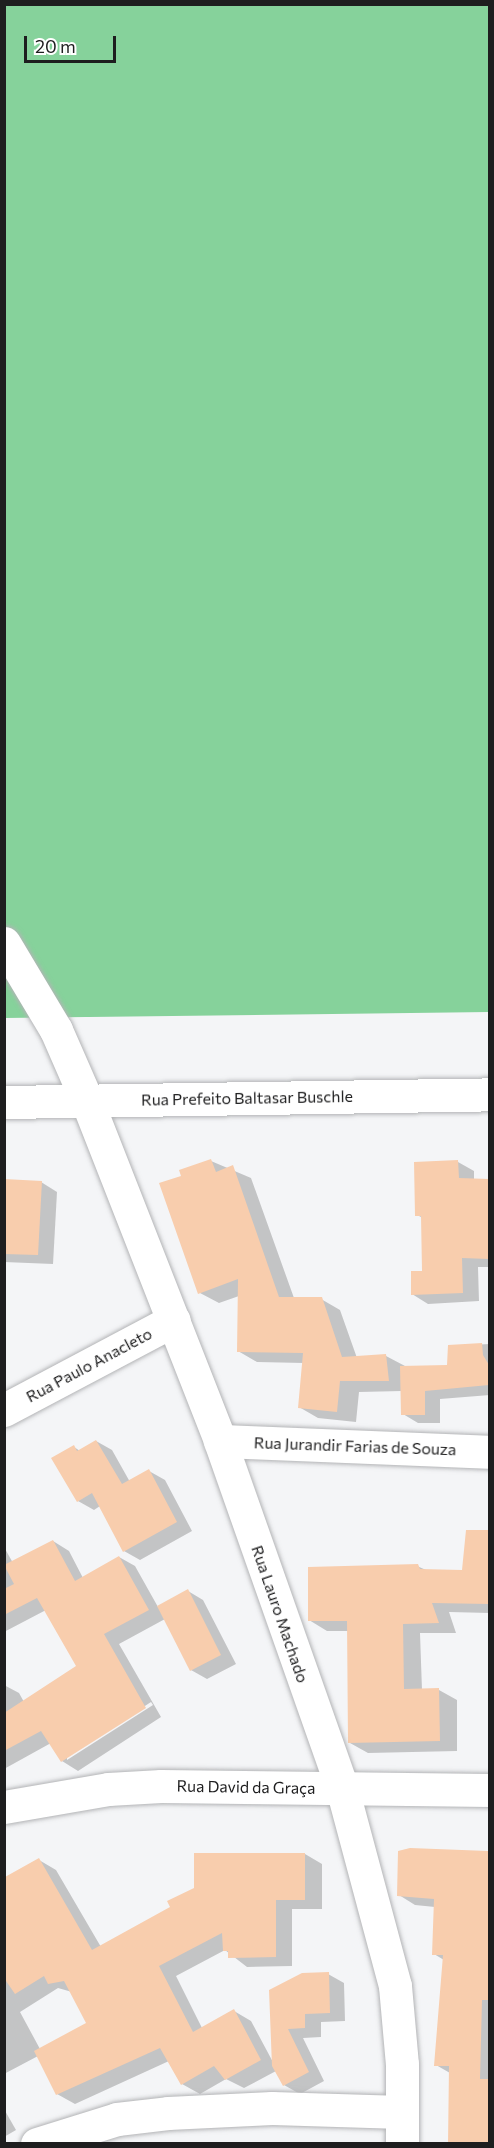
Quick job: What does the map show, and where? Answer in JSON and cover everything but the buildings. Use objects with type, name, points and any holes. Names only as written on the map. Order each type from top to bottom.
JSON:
[{"type":"street","name":"Rua Lauro Machado","points":[[4,943],[56,1030],[87,1101],[220,1441],[342,1788],[395,1986],[402,2144]]},
{"type":"street","name":"Rua Prefeito Baltasar Buschle","points":[[4,1102],[489,1095]]},
{"type":"street","name":"Rua Paulo Anacleto","points":[[4,1410],[174,1320]]},
{"type":"street","name":"Rua Jurandir Farias de Souza","points":[[220,1441],[489,1452]]},
{"type":"street","name":"Rua David da Graça","points":[[4,1807],[108,1789],[161,1786],[489,1790]]},
{"type":"street","points":[[37,2144],[117,2119],[168,2113],[272,2108],[402,2112]]},
{"type":"green space","points":[[4,5],[489,5],[489,1012],[5,1018]]}]
